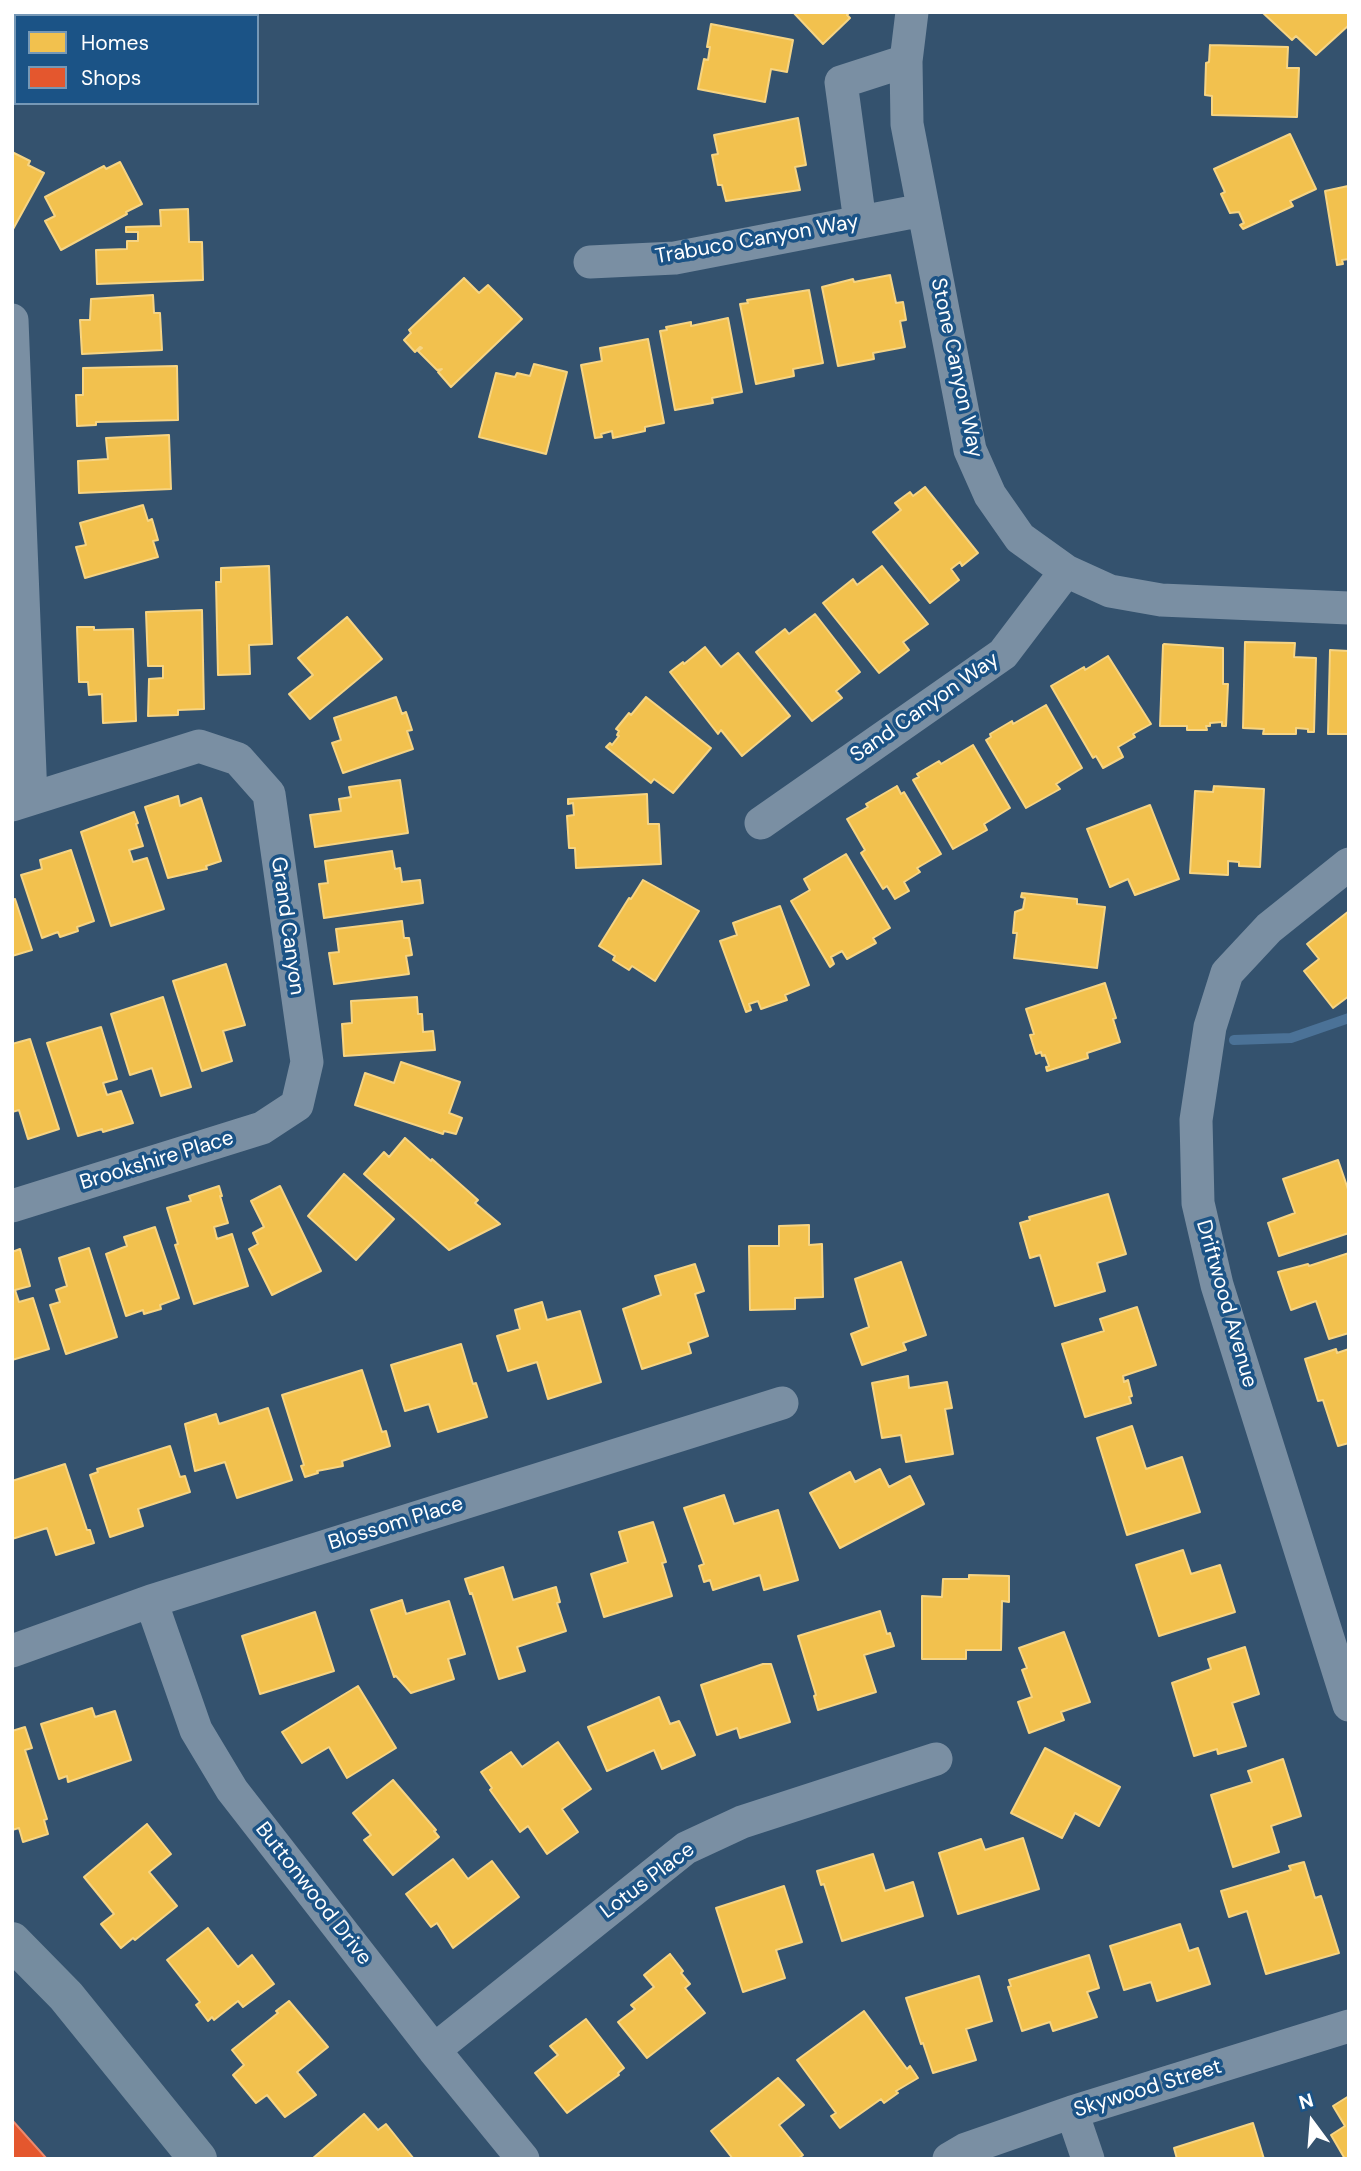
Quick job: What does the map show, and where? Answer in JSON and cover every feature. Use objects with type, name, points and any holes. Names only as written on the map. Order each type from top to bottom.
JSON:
[{"type":"main road","points":[[12,1941],[66,1996],[198,2159]]},
{"type":"street","name":"Stone Canyon Way","points":[[912,12],[906,61],[907,124],[970,450],[990,495],[1020,538],[1066,570],[1110,592],[1161,600],[1349,608]]},
{"type":"street","points":[[860,222],[841,82],[906,61]]},
{"type":"street","name":"Trabuco Canyon Way","points":[[590,262],[675,258],[923,210]]},
{"type":"street","points":[[12,320],[22,801]]},
{"type":"street","name":"Sand Canyon Way","points":[[761,823],[1003,654],[1066,570]]},
{"type":"street","name":"Grand Canyon","points":[[22,801],[199,746],[238,759],[269,794],[307,1062],[297,1105]]},
{"type":"street","name":"Driftwood Avenue","points":[[1349,864],[1269,928],[1227,973],[1210,1027],[1196,1120],[1198,1203],[1217,1285],[1349,1705]]},
{"type":"street","name":"Brookshire Place","points":[[12,1206],[262,1128],[297,1105]]},
{"type":"street","name":"Blossom Place","points":[[12,1651],[151,1601],[782,1403]]},
{"type":"street","name":"Buttonwood Drive","points":[[151,1601],[197,1730],[232,1790],[434,2050],[523,2159]]},
{"type":"street","name":"Lotus Place","points":[[434,2050],[686,1848],[742,1822],[936,1759]]},
{"type":"street","name":"Skywood Street","points":[[949,2159],[966,2150],[1072,2112],[1349,2026]]},
{"type":"street","points":[[1072,2112],[1088,2159]]},
{"type":"building: Homes","points":[[793,12],[850,12],[847,15],[850,18],[823,44]]},
{"type":"building: Homes","points":[[1262,12],[1349,12],[1349,25],[1316,55],[1296,36],[1292,40]]},
{"type":"building: Homes","points":[[711,24],[793,40],[787,72],[771,69],[765,102],[698,89],[704,59],[708,60]]},
{"type":"building: Homes","points":[[1210,45],[1288,47],[1287,68],[1299,68],[1297,117],[1212,115],[1212,96],[1205,95],[1206,63],[1209,62]]},
{"type":"building: Homes","points":[[798,118],[806,165],[795,167],[800,190],[726,201],[722,185],[718,185],[712,155],[718,154],[714,135]]},
{"type":"building: Homes","points":[[1290,134],[1316,189],[1290,201],[1293,206],[1243,229],[1240,225],[1244,223],[1239,212],[1230,213],[1221,194],[1225,192],[1214,169]]},
{"type":"building: Homes","points":[[12,152],[30,161],[28,165],[44,173],[12,231]]},
{"type":"building: Homes","points":[[120,162],[142,204],[61,250],[45,221],[55,216],[45,197],[104,166],[106,169]]},
{"type":"building: Homes","points":[[1348,186],[1349,259],[1342,260],[1343,264],[1337,265],[1325,191]]},
{"type":"building: Homes","points":[[188,209],[189,242],[202,242],[203,280],[97,284],[96,250],[127,249],[127,241],[138,241],[138,232],[126,232],[126,227],[161,226],[160,210]]},
{"type":"building: Homes","points":[[890,275],[896,303],[903,302],[906,320],[900,321],[905,347],[873,353],[874,359],[838,366],[822,287],[853,279],[854,282]]},
{"type":"building: Homes","points":[[464,278],[479,293],[488,285],[522,319],[451,387],[438,372],[442,369],[437,370],[418,351],[422,348],[415,352],[404,340],[411,333],[409,330]]},
{"type":"building: Homes","points":[[809,290],[823,363],[793,369],[794,376],[756,384],[740,304],[748,303],[747,300]]},
{"type":"building: Homes","points":[[153,295],[154,313],[160,313],[162,350],[82,354],[80,320],[90,320],[91,299]]},
{"type":"building: Homes","points":[[728,318],[742,392],[712,398],[713,403],[675,410],[660,331],[667,330],[666,327],[691,322],[691,326]]},
{"type":"building: Homes","points":[[648,339],[664,423],[645,427],[645,431],[613,438],[612,431],[595,438],[581,365],[602,361],[600,348]]},
{"type":"building: Homes","points":[[534,364],[567,372],[546,454],[479,437],[496,373],[515,377],[517,373],[530,376]]},
{"type":"building: Homes","points":[[177,366],[178,420],[96,422],[96,425],[77,426],[76,395],[83,395],[83,368]]},
{"type":"building: Homes","points":[[169,435],[171,489],[79,493],[78,461],[108,459],[106,438]]},
{"type":"building: Homes","points":[[925,487],[978,553],[962,566],[960,562],[951,569],[959,580],[930,603],[873,532],[901,510],[895,503],[910,492],[913,496]]},
{"type":"building: Homes","points":[[143,505],[148,521],[152,519],[158,540],[153,541],[158,557],[85,578],[76,547],[86,545],[80,523]]},
{"type":"building: Homes","points":[[269,566],[272,644],[249,645],[250,674],[218,675],[216,582],[221,582],[221,568]]},
{"type":"building: Homes","points":[[882,566],[928,624],[903,642],[909,650],[879,673],[823,603],[853,579],[857,585]]},
{"type":"building: Homes","points":[[202,610],[204,709],[178,710],[178,715],[148,716],[149,679],[163,678],[163,666],[148,666],[146,612]]},
{"type":"building: Homes","points":[[815,614],[860,672],[836,691],[842,698],[812,721],[756,652],[785,629],[789,634]]},
{"type":"building: Homes","points":[[347,617],[382,659],[310,719],[289,694],[313,675],[298,658]]},
{"type":"building: Homes","points":[[77,627],[94,627],[94,630],[133,629],[136,721],[103,723],[102,694],[89,695],[88,682],[79,682]]},
{"type":"building: Homes","points":[[1245,642],[1295,643],[1294,657],[1316,658],[1314,732],[1296,728],[1296,734],[1263,734],[1264,729],[1243,728]]},
{"type":"building: Homes","points":[[1164,644],[1223,648],[1223,684],[1228,684],[1226,726],[1222,726],[1222,722],[1210,723],[1210,726],[1206,726],[1207,730],[1187,730],[1187,726],[1160,726]]},
{"type":"building: Homes","points":[[705,647],[721,667],[738,653],[790,716],[742,756],[721,730],[718,734],[670,672]]},
{"type":"building: Homes","points":[[1330,650],[1349,651],[1349,734],[1328,734]]},
{"type":"building: Homes","points":[[1108,656],[1151,724],[1118,747],[1123,757],[1103,768],[1096,756],[1093,758],[1051,686]]},
{"type":"building: Homes","points":[[396,697],[402,714],[406,712],[412,730],[407,731],[413,749],[343,773],[332,743],[341,740],[334,718]]},
{"type":"building: Homes","points":[[646,697],[711,748],[673,793],[654,779],[651,783],[606,747],[610,743],[612,745],[619,736],[616,729]]},
{"type":"building: Homes","points":[[1046,705],[1082,768],[1056,784],[1060,789],[1026,808],[986,740],[991,737],[990,734],[1012,721],[1013,724]]},
{"type":"building: Homes","points":[[973,745],[1010,808],[984,824],[987,830],[953,849],[913,780],[919,777],[917,774],[939,761],[941,764]]},
{"type":"building: Homes","points":[[400,780],[408,833],[315,847],[310,815],[341,811],[339,799],[351,797],[349,787]]},
{"type":"building: Homes","points":[[897,786],[901,794],[904,792],[941,854],[917,868],[920,872],[904,882],[909,891],[895,899],[887,886],[883,889],[861,853],[865,850],[847,819]]},
{"type":"building: Homes","points":[[1214,786],[1264,789],[1260,867],[1239,866],[1239,862],[1228,861],[1228,875],[1190,873],[1195,791],[1213,792]]},
{"type":"building: Homes","points":[[647,794],[648,824],[659,824],[661,864],[576,868],[575,848],[569,848],[567,816],[574,815],[573,803],[568,804],[568,799]]},
{"type":"building: Homes","points":[[178,796],[180,806],[201,798],[221,861],[206,866],[207,869],[168,878],[145,807]]},
{"type":"building: Homes","points":[[1150,805],[1179,879],[1135,895],[1128,879],[1110,887],[1087,829]]},
{"type":"building: Homes","points":[[134,812],[143,846],[129,850],[133,862],[147,858],[164,909],[111,926],[81,832]]},
{"type":"building: Homes","points":[[71,850],[94,921],[77,927],[78,931],[60,937],[58,932],[42,938],[21,875],[42,869],[40,860]]},
{"type":"building: Homes","points":[[392,851],[395,869],[400,868],[402,882],[420,880],[423,903],[324,918],[319,884],[328,883],[325,861]]},
{"type":"building: Homes","points":[[846,854],[890,928],[873,938],[876,943],[847,959],[842,951],[831,957],[834,964],[830,967],[791,901],[810,890],[804,879]]},
{"type":"building: Homes","points":[[643,880],[699,911],[655,981],[632,966],[629,970],[613,960],[615,956],[599,946]]},
{"type":"building: Homes","points":[[1022,893],[1077,899],[1077,904],[1105,907],[1097,968],[1014,958],[1017,933],[1013,933],[1015,912],[1023,909],[1025,898],[1021,897]]},
{"type":"building: Homes","points":[[15,899],[32,950],[12,956],[12,900]]},
{"type":"building: Homes","points":[[780,906],[809,985],[785,995],[787,1000],[761,1009],[758,1001],[749,1004],[751,1010],[746,1012],[720,941],[737,935],[733,923]]},
{"type":"building: Homes","points":[[1349,911],[1349,996],[1333,1008],[1304,971],[1319,959],[1307,944]]},
{"type":"building: Homes","points":[[402,921],[404,938],[409,938],[412,955],[406,956],[409,974],[334,984],[329,953],[339,952],[336,929]]},
{"type":"building: Homes","points":[[226,964],[245,1025],[223,1031],[232,1061],[202,1071],[173,981]]},
{"type":"building: Homes","points":[[1105,983],[1120,1042],[1087,1053],[1088,1058],[1047,1071],[1046,1067],[1049,1066],[1045,1055],[1042,1056],[1041,1052],[1036,1054],[1030,1035],[1034,1034],[1026,1009]]},
{"type":"building: Homes","points":[[163,997],[191,1087],[161,1096],[152,1068],[130,1075],[111,1014]]},
{"type":"building: Homes","points":[[417,997],[423,1032],[433,1031],[435,1050],[344,1056],[342,1024],[352,1023],[351,1001]]},
{"type":"building: Homes","points":[[101,1027],[117,1079],[103,1083],[107,1095],[121,1091],[133,1123],[78,1136],[47,1043]]},
{"type":"building: Homes","points":[[30,1039],[59,1129],[28,1139],[19,1110],[12,1112],[12,1044]]},
{"type":"building: Homes","points":[[401,1062],[460,1082],[449,1113],[462,1118],[456,1134],[444,1131],[443,1134],[355,1105],[365,1073],[394,1083]]},
{"type":"building: Homes","points":[[405,1138],[478,1200],[475,1203],[500,1224],[449,1250],[364,1174],[384,1152],[389,1157]]},
{"type":"building: Homes","points":[[1338,1160],[1349,1192],[1349,1233],[1279,1256],[1268,1223],[1295,1213],[1283,1179]]},
{"type":"building: Homes","points":[[344,1174],[394,1219],[356,1260],[308,1216]]},
{"type":"building: Homes","points":[[219,1186],[228,1223],[214,1227],[217,1239],[232,1234],[248,1286],[194,1304],[175,1245],[178,1244],[167,1208],[191,1201],[189,1196]]},
{"type":"building: Homes","points":[[280,1186],[321,1271],[272,1295],[249,1249],[258,1244],[253,1233],[264,1227],[251,1201]]},
{"type":"building: Homes","points":[[1108,1194],[1126,1254],[1097,1263],[1105,1291],[1055,1306],[1040,1255],[1030,1258],[1020,1223],[1030,1220],[1029,1217]]},
{"type":"building: Homes","points":[[809,1225],[809,1245],[822,1244],[823,1297],[795,1298],[795,1309],[750,1310],[749,1246],[779,1246],[779,1226]]},
{"type":"building: Homes","points":[[155,1227],[179,1298],[160,1305],[161,1309],[144,1314],[143,1310],[126,1316],[106,1254],[127,1246],[124,1237]]},
{"type":"building: Homes","points":[[89,1248],[117,1337],[66,1354],[50,1305],[60,1302],[56,1290],[67,1286],[59,1258]]},
{"type":"building: Homes","points":[[20,1249],[30,1286],[15,1290],[19,1302],[33,1298],[49,1349],[12,1360],[12,1252]]},
{"type":"building: Homes","points":[[1349,1253],[1349,1333],[1329,1339],[1316,1301],[1291,1310],[1278,1272],[1308,1264],[1309,1266]]},
{"type":"building: Homes","points":[[901,1262],[926,1335],[903,1343],[906,1350],[862,1365],[851,1334],[869,1327],[855,1279]]},
{"type":"building: Homes","points":[[695,1264],[704,1291],[695,1294],[708,1336],[688,1343],[691,1353],[642,1369],[623,1309],[661,1295],[655,1276]]},
{"type":"building: Homes","points":[[542,1302],[547,1320],[580,1311],[601,1382],[548,1399],[537,1362],[508,1371],[497,1336],[520,1329],[515,1310]]},
{"type":"building: Homes","points":[[1137,1307],[1156,1365],[1123,1376],[1124,1382],[1128,1380],[1131,1403],[1085,1417],[1062,1344],[1104,1331],[1100,1319]]},
{"type":"building: Homes","points":[[461,1344],[473,1384],[476,1383],[487,1417],[438,1432],[429,1404],[405,1411],[391,1365]]},
{"type":"building: Homes","points":[[1336,1349],[1337,1353],[1349,1349],[1349,1443],[1338,1446],[1323,1400],[1318,1401],[1305,1359]]},
{"type":"building: Homes","points":[[362,1370],[382,1432],[386,1431],[390,1446],[342,1461],[343,1466],[317,1471],[318,1473],[305,1477],[301,1466],[304,1465],[282,1395]]},
{"type":"building: Homes","points":[[908,1376],[909,1388],[947,1382],[952,1408],[945,1409],[953,1454],[906,1462],[901,1435],[882,1438],[872,1383]]},
{"type":"building: Homes","points":[[268,1408],[292,1480],[237,1498],[225,1462],[195,1471],[185,1424],[216,1414],[219,1424]]},
{"type":"building: Homes","points":[[1132,1426],[1146,1469],[1182,1457],[1200,1512],[1127,1535],[1097,1438]]},
{"type":"building: Homes","points":[[170,1446],[180,1477],[185,1476],[190,1492],[138,1509],[143,1526],[110,1537],[90,1475],[98,1472],[97,1469]]},
{"type":"building: Homes","points":[[65,1464],[94,1543],[56,1555],[47,1528],[12,1539],[12,1481]]},
{"type":"building: Homes","points":[[880,1469],[889,1487],[910,1476],[924,1504],[840,1548],[810,1493],[850,1472],[855,1482]]},
{"type":"building: Homes","points":[[724,1495],[734,1524],[778,1510],[798,1580],[764,1590],[760,1575],[713,1590],[710,1580],[704,1582],[699,1566],[704,1564],[684,1508]]},
{"type":"building: Homes","points":[[653,1522],[666,1562],[662,1563],[672,1596],[604,1617],[591,1574],[628,1562],[619,1532]]},
{"type":"building: Homes","points":[[1183,1550],[1191,1574],[1220,1565],[1235,1612],[1159,1636],[1136,1565]]},
{"type":"building: Homes","points":[[503,1567],[513,1600],[556,1587],[560,1602],[557,1603],[566,1631],[517,1647],[525,1671],[499,1679],[472,1593],[470,1594],[465,1579]]},
{"type":"building: Homes","points":[[969,1575],[1009,1576],[1009,1602],[1002,1601],[1001,1650],[966,1650],[966,1659],[922,1659],[922,1596],[942,1597],[943,1579],[969,1579]]},
{"type":"building: Homes","points":[[402,1600],[406,1614],[449,1601],[465,1654],[448,1659],[454,1679],[411,1693],[394,1677],[371,1610]]},
{"type":"building: Homes","points":[[880,1611],[894,1646],[864,1655],[876,1692],[818,1710],[798,1636]]},
{"type":"building: Homes","points":[[315,1612],[334,1671],[260,1694],[242,1636]]},
{"type":"building: Homes","points":[[1064,1632],[1090,1702],[1061,1712],[1064,1720],[1029,1733],[1018,1702],[1032,1697],[1022,1670],[1027,1668],[1019,1648]]},
{"type":"building: Homes","points":[[1245,1647],[1259,1694],[1232,1703],[1246,1746],[1218,1754],[1217,1749],[1194,1756],[1172,1683],[1211,1669],[1208,1659]]},
{"type":"building: Homes","points":[[763,1664],[771,1664],[790,1722],[740,1738],[737,1728],[717,1735],[701,1685]]},
{"type":"building: Homes","points":[[358,1686],[396,1748],[347,1778],[329,1747],[302,1763],[282,1732]]},
{"type":"building: Homes","points":[[659,1697],[670,1724],[679,1721],[695,1755],[662,1769],[654,1750],[607,1771],[588,1727]]},
{"type":"building: Homes","points":[[92,1708],[95,1717],[115,1711],[131,1760],[68,1782],[67,1776],[59,1779],[41,1724]]},
{"type":"building: Homes","points":[[25,1727],[32,1748],[25,1750],[47,1819],[44,1820],[48,1834],[23,1842],[19,1828],[12,1830],[12,1731]]},
{"type":"building: Homes","points":[[558,1742],[591,1789],[562,1809],[578,1832],[547,1854],[528,1826],[520,1832],[490,1790],[492,1788],[481,1772],[511,1752],[522,1767]]},
{"type":"building: Homes","points":[[1045,1748],[1120,1787],[1099,1826],[1075,1813],[1062,1838],[1011,1813]]},
{"type":"building: Homes","points":[[1283,1759],[1301,1816],[1271,1826],[1279,1852],[1233,1867],[1211,1795],[1252,1782],[1248,1771]]},
{"type":"building: Homes","points":[[393,1780],[439,1837],[393,1875],[364,1840],[371,1835],[353,1813]]},
{"type":"building: Homes","points":[[147,1824],[171,1854],[149,1872],[177,1906],[121,1948],[101,1924],[114,1914],[84,1877]]},
{"type":"building: Homes","points":[[1023,1838],[1039,1889],[958,1914],[939,1853],[981,1839],[985,1850]]},
{"type":"building: Homes","points":[[873,1854],[885,1891],[913,1882],[923,1916],[842,1941],[824,1884],[821,1885],[817,1871]]},
{"type":"building: Homes","points":[[453,1859],[468,1879],[492,1861],[519,1897],[453,1948],[437,1923],[431,1927],[406,1894]]},
{"type":"building: Homes","points":[[1304,1862],[1315,1898],[1321,1896],[1339,1953],[1266,1974],[1247,1911],[1229,1917],[1221,1891],[1291,1870],[1289,1866]]},
{"type":"building: Homes","points":[[784,1886],[802,1942],[776,1950],[785,1978],[743,1992],[716,1908]]},
{"type":"building: Homes","points":[[1180,1924],[1189,1951],[1198,1948],[1210,1984],[1157,2001],[1151,1982],[1124,1990],[1110,1946]]},
{"type":"building: Homes","points":[[208,1928],[238,1967],[252,1955],[274,1984],[243,2007],[238,2001],[214,2020],[212,2017],[208,2021],[196,2005],[200,2002],[167,1960]]},
{"type":"building: Homes","points":[[670,1954],[690,1984],[685,1988],[705,2013],[647,2058],[618,2022],[635,2009],[631,2005],[654,1987],[644,1975]]},
{"type":"building: Homes","points":[[1089,1955],[1099,1988],[1087,1992],[1097,2017],[1053,2031],[1050,2022],[1022,2031],[1008,1987],[1011,1986],[1009,1980]]},
{"type":"building: Homes","points":[[979,1976],[992,2021],[966,2029],[976,2060],[933,2073],[906,1998]]},
{"type":"building: Homes","points":[[289,2001],[328,2047],[297,2072],[316,2095],[285,2117],[267,2095],[256,2103],[233,2075],[244,2065],[232,2050]]},
{"type":"building: Homes","points":[[864,2011],[907,2069],[910,2066],[918,2078],[896,2091],[898,2093],[884,2103],[881,2099],[840,2128],[831,2116],[836,2113],[797,2060]]},
{"type":"building: Homes","points":[[586,2019],[624,2068],[619,2075],[567,2113],[535,2073],[558,2055],[550,2046]]},
{"type":"building: Homes","points":[[778,2078],[804,2105],[779,2125],[803,2155],[798,2159],[733,2159],[711,2131]]},
{"type":"building: Homes","points":[[1349,2096],[1349,2158],[1345,2159],[1331,2135],[1345,2126],[1333,2106]]},
{"type":"building: Homes","points":[[364,2114],[378,2130],[386,2124],[414,2159],[312,2159]]},
{"type":"building: Homes","points":[[1253,2123],[1264,2159],[1177,2159],[1174,2148]]},
{"type":"building: Shops","points":[[12,2120],[46,2158],[12,2159]]},
{"type":"waterway","points":[[1234,1040],[1291,1038],[1349,1018]]}]
